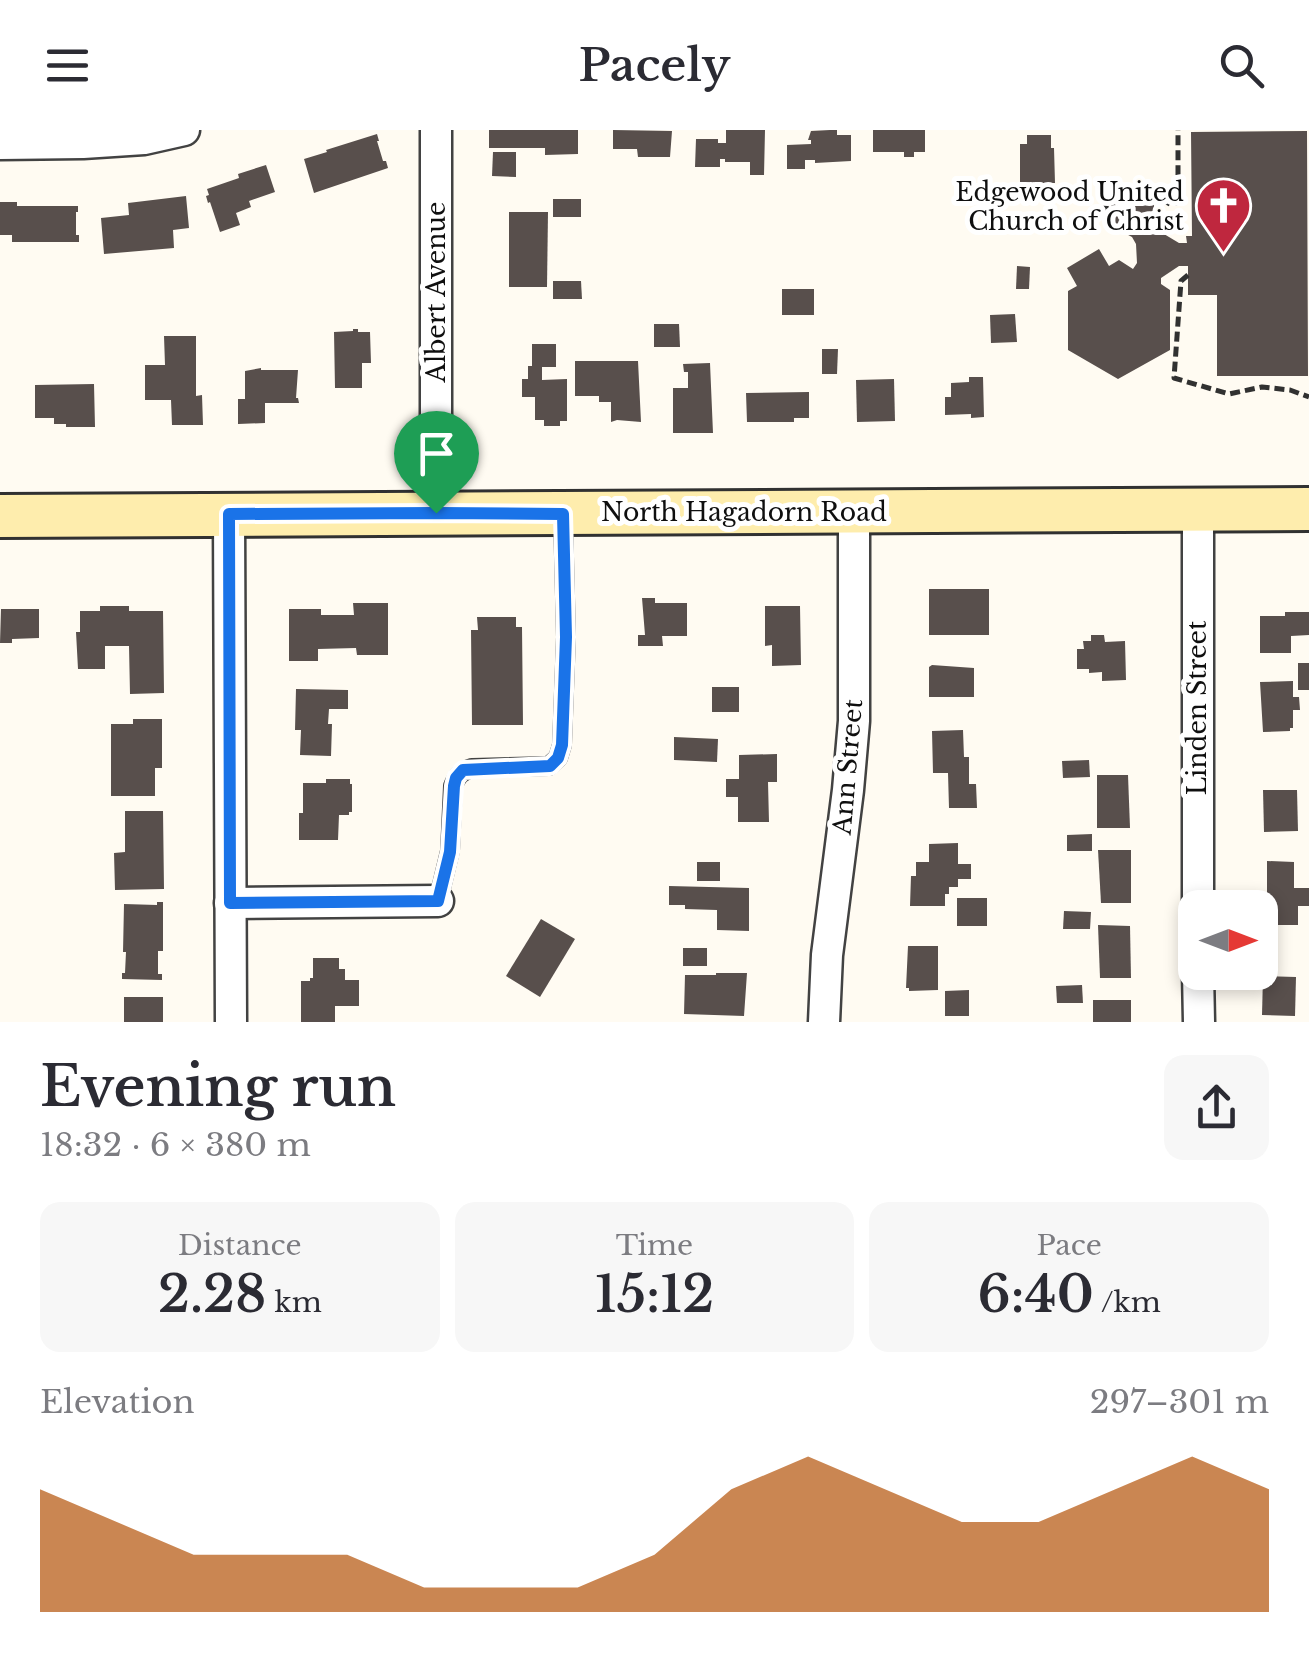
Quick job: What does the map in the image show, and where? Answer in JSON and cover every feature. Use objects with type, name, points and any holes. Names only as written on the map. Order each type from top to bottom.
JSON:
[{"type":"street","points":[[0,144],[144,139],[184,130]]},
{"type":"street","name":"Albert Avenue","points":[[436,130],[436,513]]},
{"type":"street","name":"North Hagadorn Road","points":[[0,516],[1309,509]]},
{"type":"street","name":"Linden Street","points":[[1198,510],[1198,890]]},
{"type":"street","name":"Ann Street","points":[[824,1022],[827,954],[854,721],[854,512]]},
{"type":"street","points":[[229,514],[231,1022]]},
{"type":"street","points":[[230,903],[438,901]]},
{"type":"street","points":[[1198,990],[1198,1022]]},
{"type":"lane","points":[[438,901],[450,852],[456,778],[463,770],[550,766],[558,758],[562,745],[566,637],[563,514]]},
{"type":"path","points":[[1107,227],[1106,201],[1131,184],[1176,204],[1178,130]]},
{"type":"path","points":[[1188,276],[1182,281],[1174,378],[1228,394],[1262,387],[1309,397]]},
{"type":"building","points":[[489,130],[578,130],[578,154],[545,155],[545,148],[489,148]]},
{"type":"building","points":[[613,130],[672,131],[670,157],[638,157],[637,149],[613,149]]},
{"type":"building","points":[[726,130],[765,130],[764,175],[750,175],[750,162],[725,159],[720,159],[720,167],[695,167],[696,139],[726,143]]},
{"type":"building","points":[[837,130],[837,135],[851,135],[851,161],[805,160],[805,169],[787,169],[787,145],[811,144],[811,131]]},
{"type":"building","points":[[873,130],[925,130],[925,152],[904,157],[904,152],[873,152]]},
{"type":"building","name":"Edgewood United Church of Christ","points":[[1307,131],[1308,376],[1217,376],[1217,295],[1188,295],[1188,266],[1179,266],[1161,278],[1161,284],[1170,290],[1170,350],[1118,379],[1068,350],[1068,291],[1077,286],[1067,268],[1099,249],[1109,266],[1119,260],[1133,269],[1137,263],[1132,237],[1111,226],[1111,204],[1132,188],[1154,200],[1154,228],[1179,243],[1187,243],[1186,236],[1192,236],[1191,132]]},
{"type":"building","points":[[377,134],[388,168],[314,193],[304,159]]},
{"type":"building","points":[[1027,135],[1051,135],[1055,183],[1020,183],[1020,144],[1027,144]]},
{"type":"building","points":[[493,152],[516,152],[516,177],[492,176]]},
{"type":"building","points":[[266,165],[275,192],[249,201],[251,207],[236,213],[240,225],[220,232],[208,203],[207,189]]},
{"type":"building","points":[[186,196],[189,228],[173,230],[174,248],[104,254],[101,218],[129,215],[128,203]]},
{"type":"building","points":[[553,199],[581,199],[581,217],[553,217]]},
{"type":"building","points":[[0,202],[17,202],[17,206],[78,206],[79,242],[12,242],[12,235],[0,235]]},
{"type":"building","points":[[509,212],[548,212],[547,287],[509,287]]},
{"type":"building","points":[[1017,266],[1030,267],[1029,289],[1016,289]]},
{"type":"building","points":[[553,281],[581,281],[582,299],[553,299]]},
{"type":"building","points":[[782,289],[814,289],[814,315],[782,315]]},
{"type":"building","points":[[1015,314],[1017,342],[991,343],[990,315]]},
{"type":"building","points":[[654,324],[679,324],[680,347],[654,347]]},
{"type":"building","points":[[334,332],[370,332],[371,363],[362,363],[362,388],[335,388]]},
{"type":"building","points":[[164,336],[196,336],[196,396],[202,395],[203,425],[172,425],[171,400],[145,400],[145,365],[165,365]]},
{"type":"building","points":[[532,344],[556,344],[556,367],[542,367],[542,380],[567,379],[567,421],[560,421],[560,426],[544,426],[544,420],[535,420],[535,397],[522,397],[522,379],[528,379],[528,366],[532,366]]},
{"type":"building","points":[[822,349],[838,349],[837,374],[822,374]]},
{"type":"building","points":[[575,361],[638,361],[641,422],[611,422],[611,402],[599,402],[599,396],[575,396]]},
{"type":"building","points":[[710,363],[713,433],[673,433],[673,388],[688,388],[688,372],[684,372],[683,364]]},
{"type":"building","points":[[298,370],[299,403],[265,403],[265,423],[238,424],[238,399],[245,399],[245,371]]},
{"type":"building","points":[[969,377],[983,377],[984,417],[945,415],[945,397],[951,397],[951,383],[969,382]]},
{"type":"building","points":[[894,379],[895,421],[857,422],[856,380]]},
{"type":"building","points":[[94,384],[95,427],[66,427],[54,424],[54,418],[35,418],[35,385]]},
{"type":"building","points":[[809,392],[809,418],[794,418],[794,422],[747,422],[746,393]]},
{"type":"building","points":[[929,589],[989,589],[989,635],[929,635]]},
{"type":"building","points":[[642,598],[655,598],[655,603],[687,603],[687,636],[662,636],[663,646],[638,646],[638,635],[645,635]]},
{"type":"building","points":[[353,603],[388,603],[388,655],[357,655],[356,648],[318,649],[318,661],[289,661],[289,609],[321,609],[321,615],[354,615]]},
{"type":"building","points":[[100,606],[163,611],[164,693],[130,694],[129,646],[105,646],[105,669],[78,669],[76,632],[80,632],[80,611],[100,611]]},
{"type":"building","points":[[765,606],[800,606],[801,665],[772,666],[772,645],[765,646]]},
{"type":"building","points":[[1,609],[39,609],[39,638],[0,643]]},
{"type":"building","points":[[1285,612],[1309,612],[1309,635],[1291,636],[1291,653],[1260,653],[1260,616],[1285,616]]},
{"type":"building","points":[[477,617],[516,617],[516,627],[522,627],[523,725],[472,725],[471,630],[478,630]]},
{"type":"building","points":[[1091,635],[1104,635],[1105,642],[1125,641],[1126,680],[1102,681],[1102,672],[1077,669],[1077,649],[1084,649],[1083,641],[1091,641]]},
{"type":"building","points":[[1298,663],[1309,663],[1309,690],[1298,690]]},
{"type":"building","points":[[932,665],[974,668],[974,697],[929,697]]},
{"type":"building","points":[[1293,681],[1293,697],[1299,697],[1300,710],[1293,710],[1293,728],[1263,732],[1260,682]]},
{"type":"building","points":[[712,687],[739,687],[739,712],[712,712]]},
{"type":"building","points":[[296,689],[348,690],[348,709],[329,709],[331,756],[300,755],[301,730],[295,730]]},
{"type":"building","points":[[133,719],[162,719],[162,768],[155,768],[155,796],[111,796],[111,724],[133,724]]},
{"type":"building","points":[[963,730],[964,757],[969,757],[969,784],[976,784],[977,808],[949,808],[948,773],[933,773],[932,731]]},
{"type":"building","points":[[674,737],[718,739],[717,762],[674,760]]},
{"type":"building","points":[[777,754],[777,782],[768,782],[769,822],[738,822],[738,797],[726,797],[726,779],[739,779],[739,755]]},
{"type":"building","points":[[1089,760],[1090,777],[1063,778],[1062,761]]},
{"type":"building","points":[[1097,775],[1128,775],[1130,828],[1097,828]]},
{"type":"building","points":[[326,779],[350,779],[352,812],[339,815],[338,840],[299,840],[303,783],[326,783]]},
{"type":"building","points":[[1263,790],[1297,790],[1298,831],[1264,832]]},
{"type":"building","points":[[125,811],[163,811],[164,889],[115,890],[114,853],[125,852]]},
{"type":"building","points":[[1092,834],[1092,851],[1067,851],[1067,835]]},
{"type":"building","points":[[958,843],[958,864],[971,864],[971,879],[958,879],[958,887],[949,887],[945,906],[910,906],[911,876],[916,876],[916,862],[929,862],[929,844]]},
{"type":"building","points":[[1098,850],[1131,850],[1131,903],[1101,903]]},
{"type":"building","points":[[1267,861],[1294,862],[1294,888],[1309,888],[1309,906],[1298,906],[1298,925],[1278,925],[1278,890],[1267,890]]},
{"type":"building","points":[[697,862],[720,862],[720,881],[697,881]]},
{"type":"building","points":[[669,886],[749,888],[749,931],[717,930],[717,910],[669,905]]},
{"type":"building","points":[[957,898],[987,898],[987,926],[957,926]]},
{"type":"building","points":[[163,902],[163,951],[158,951],[158,974],[162,974],[162,980],[122,979],[126,952],[124,904]]},
{"type":"building","points":[[1064,911],[1091,912],[1090,929],[1063,929]]},
{"type":"building","points":[[541,919],[575,939],[540,997],[506,976]]},
{"type":"building","points":[[1098,925],[1130,926],[1131,978],[1100,978]]},
{"type":"building","points":[[908,946],[938,946],[938,990],[906,988]]},
{"type":"building","points":[[683,948],[707,948],[707,966],[683,966]]},
{"type":"building","points":[[313,958],[339,958],[345,980],[359,980],[359,1006],[335,1006],[335,1022],[301,1022],[301,981],[313,978]]},
{"type":"building","points":[[747,973],[744,1016],[684,1014],[685,975]]},
{"type":"building","points":[[1278,976],[1296,977],[1295,1016],[1262,1015],[1263,990],[1278,990]]},
{"type":"building","points":[[1082,985],[1083,1003],[1057,1003],[1056,986]]},
{"type":"building","points":[[969,990],[969,1016],[945,1016],[945,991]]},
{"type":"building","points":[[124,997],[163,997],[163,1022],[124,1022]]},
{"type":"building","points":[[1093,1000],[1131,1000],[1131,1022],[1093,1022]]},
{"type":"place","name":"Edgewood United Church of Christ","points":[[1223,255]]},
{"type":"route","points":[[436,513],[563,514],[566,637],[562,745],[558,758],[550,766],[472,768],[463,770],[456,778],[450,852],[438,901],[230,903],[229,514],[436,513]]}]
